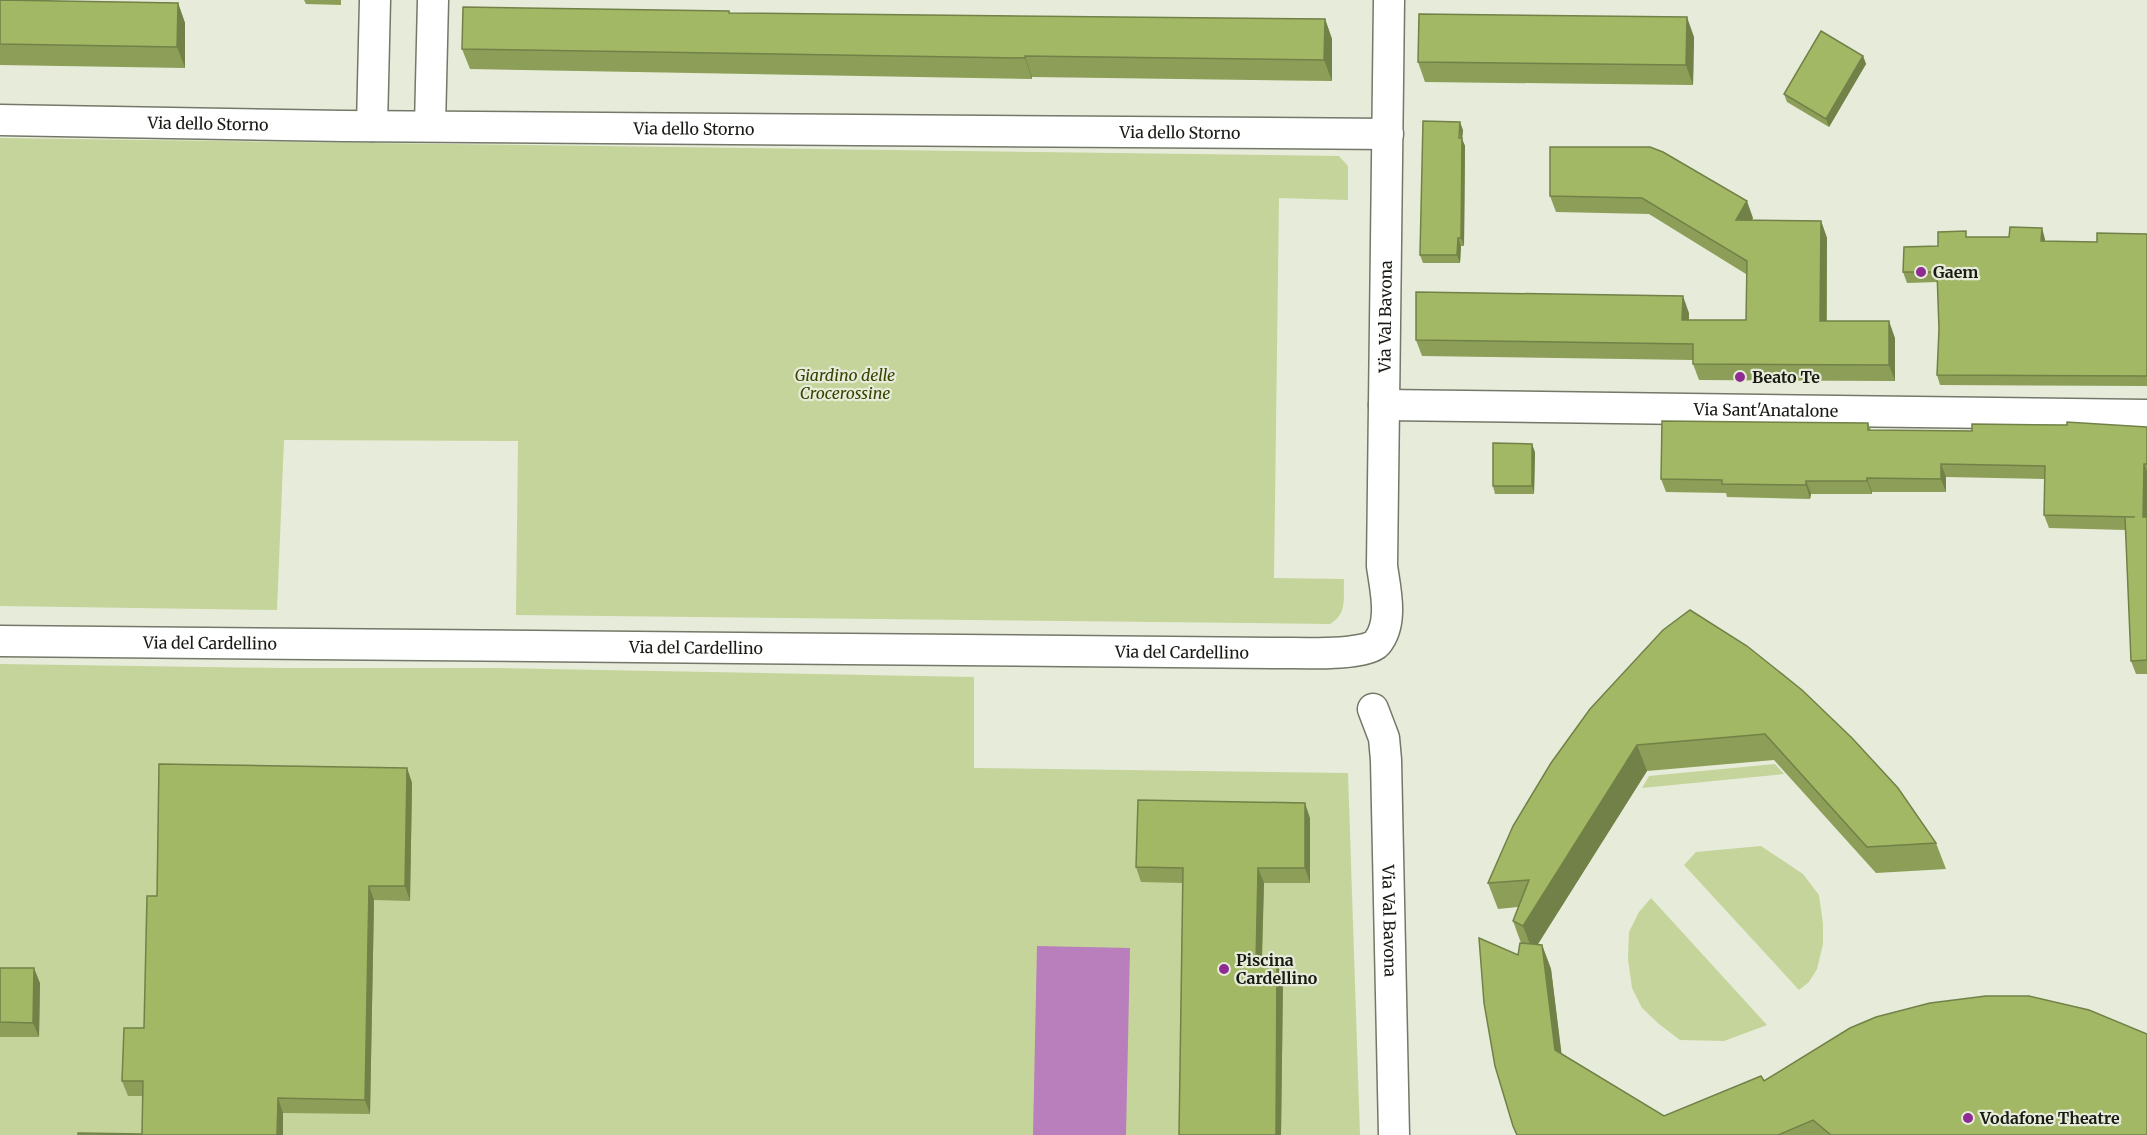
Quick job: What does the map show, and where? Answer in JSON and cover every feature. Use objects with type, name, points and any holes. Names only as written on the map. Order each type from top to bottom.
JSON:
[{"type":"street","points":[[372,126],[375,0]]},
{"type":"street","points":[[430,126],[433,0]]},
{"type":"street","name":"Via Val Bavona","points":[[1383,632],[1386,617],[1382,566],[1389,0]]},
{"type":"street","name":"Via dello Storno","points":[[0,120],[372,126],[1388,134]]},
{"type":"street","name":"Via Sant'Anatalone","points":[[1384,405],[2147,415]]},
{"type":"street","name":"Via del Cardellino","points":[[0,641],[1282,653],[1344,652],[1368,649],[1377,644],[1383,632]]},
{"type":"street","name":"Via Val Bavona","points":[[1373,709],[1384,738],[1386,760],[1394,1135]]},
{"type":"green space","name":"Giardino delle Crocerossine","points":[[0,138],[1339,156],[1348,166],[1348,200],[1279,198],[1274,578],[1344,579],[1342,610],[1336,620],[1330,624],[516,615],[518,441],[284,440],[277,610],[0,606]]},
{"type":"green space","points":[[0,664],[495,668],[974,677],[974,768],[1348,773],[1360,1135],[0,1135]]},
{"type":"green space","points":[[1775,764],[1784,774],[1642,788],[1649,776]]},
{"type":"green space","points":[[1761,846],[1803,874],[1819,895],[1823,944],[1817,969],[1809,982],[1799,990],[1684,865],[1696,852]]},
{"type":"green space","points":[[1651,898],[1767,1025],[1724,1041],[1680,1040],[1642,1008],[1632,988],[1628,959],[1629,932],[1639,912]]},
{"type":"shaded area","points":[[1037,946],[1130,948],[1126,1135],[1033,1135]]},
{"type":"building","points":[[0,0],[178,3],[177,47],[0,44]]},
{"type":"building","points":[[463,7],[729,11],[729,13],[1325,19],[1324,60],[1025,56],[1025,58],[462,49]]},
{"type":"building","points":[[1419,14],[1687,17],[1686,65],[1418,62]]},
{"type":"building","points":[[1821,31],[1863,56],[1826,119],[1784,94]]},
{"type":"building","points":[[1423,121],[1460,122],[1459,138],[1462,138],[1461,238],[1458,238],[1457,255],[1420,255]]},
{"type":"building","points":[[1550,147],[1650,147],[1663,152],[1747,201],[1736,220],[1821,221],[1820,321],[1889,321],[1889,365],[1693,364],[1693,344],[1416,340],[1416,292],[1683,296],[1682,320],[1746,320],[1747,261],[1642,198],[1550,196]]},
{"type":"building","points":[[2010,227],[2042,228],[2041,241],[2097,242],[2097,233],[2147,234],[2147,376],[1937,375],[1939,329],[1937,272],[1903,272],[1904,247],[1938,246],[1938,232],[1966,231],[1966,237],[2009,237]]},
{"type":"building","points":[[1662,421],[1868,423],[1868,430],[1972,431],[1972,424],[2067,425],[2067,422],[2147,427],[2143,517],[2147,517],[2147,660],[2131,661],[2125,517],[2135,517],[2044,515],[2045,466],[1941,464],[1941,479],[1867,478],[1867,481],[1806,481],[1806,485],[1722,484],[1722,480],[1661,479]]},
{"type":"building","points":[[1493,443],[1532,444],[1532,486],[1493,486]]},
{"type":"building","points":[[1690,610],[1747,646],[1802,690],[1852,738],[1898,788],[1936,843],[1867,847],[1765,734],[1637,745],[1523,926],[1513,921],[1529,880],[1488,883],[1513,826],[1551,763],[1590,709],[1663,630]]},
{"type":"building","points":[[159,764],[407,768],[405,886],[369,886],[365,1100],[278,1098],[277,1135],[78,1135],[78,1133],[142,1134],[143,1081],[122,1081],[124,1028],[144,1028],[147,896],[157,896]]},
{"type":"building","name":"Piscina Cardellino","points":[[1138,800],[1305,803],[1305,868],[1258,868],[1256,964],[1277,964],[1276,1135],[1179,1135],[1183,868],[1136,867]]},
{"type":"building","points":[[1479,938],[1518,955],[1520,943],[1542,945],[1555,1050],[1664,1116],[1761,1076],[1764,1081],[1850,1028],[1876,1017],[1930,1003],[1986,996],[2029,996],[2089,1010],[2147,1034],[2147,1135],[1831,1135],[1813,1120],[1778,1135],[1517,1135],[1495,1066],[1484,1003]]},
{"type":"building","points":[[0,968],[34,968],[33,1023],[0,1022]]},
{"type":"place","name":"Gaem","points":[[1921,272]]},
{"type":"place","name":"Beato Te","points":[[1740,377]]},
{"type":"place","name":"Piscina Cardellino","points":[[1224,969]]},
{"type":"place","name":"Vodafone Theatre","points":[[1968,1118]]}]
